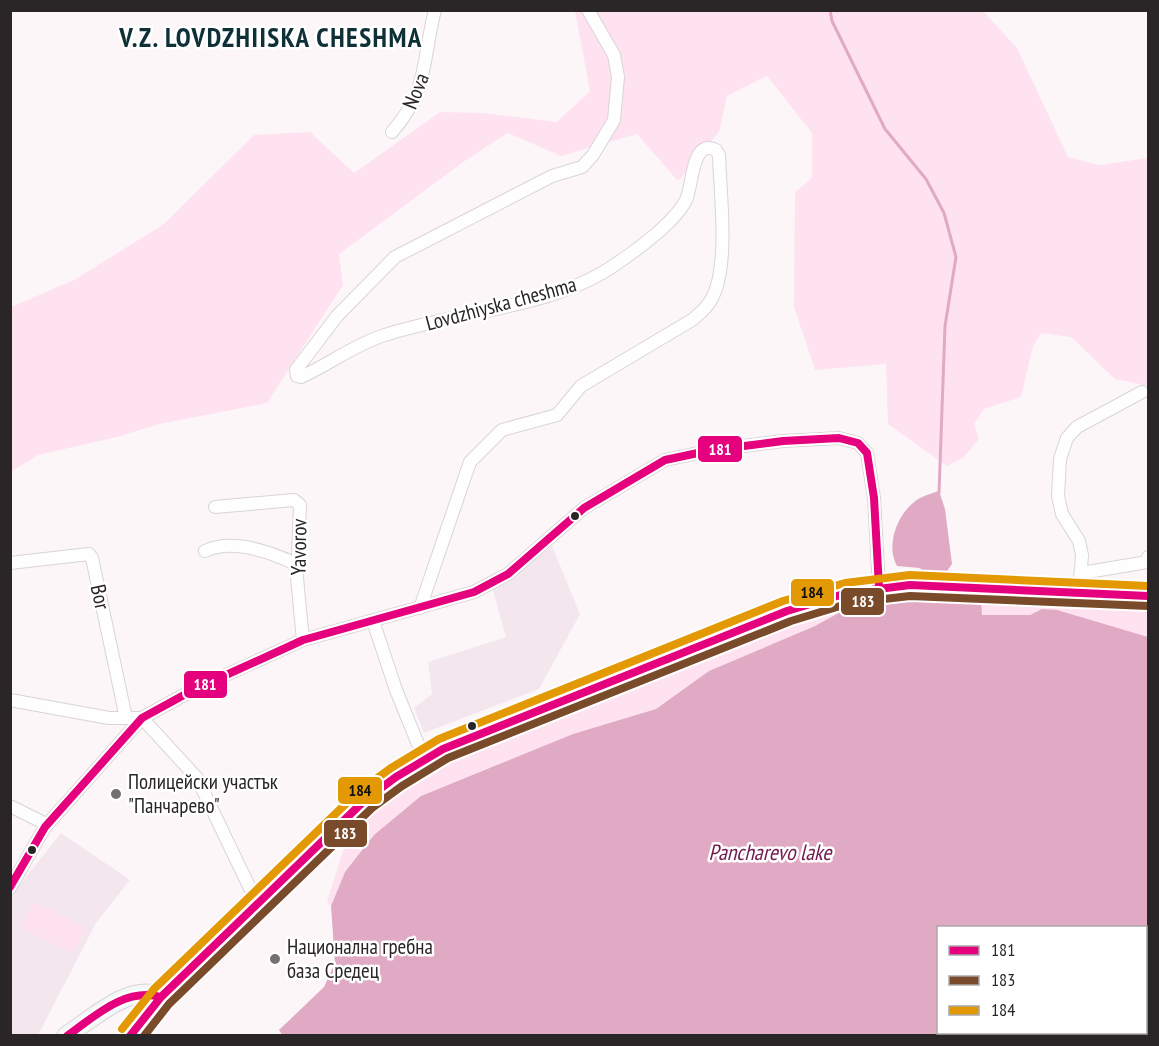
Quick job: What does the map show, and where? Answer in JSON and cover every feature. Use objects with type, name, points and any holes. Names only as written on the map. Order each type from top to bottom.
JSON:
[{"type":"main road","points":[[130,1035],[161,997],[365,800],[424,759],[471,737],[586,694],[787,611],[833,596],[879,587],[910,585],[1149,596]]},
{"type":"main road","points":[[66,1035],[132,993],[150,992],[161,997]]},
{"type":"street","name":"Nova","points":[[392,132],[414,104],[425,72],[435,10]]},
{"type":"street","name":"Lovdzhiyska cheshma","points":[[420,608],[470,462],[479,450],[502,430],[557,415],[581,386],[692,320],[711,300],[717,288],[722,240],[719,155],[716,150],[709,147],[701,150],[696,157],[686,200],[651,240],[597,278],[503,308],[451,317],[380,336],[301,377],[297,376],[296,370],[337,316],[395,257],[552,176],[582,167],[597,149],[614,120],[618,96],[614,55],[588,10]]},
{"type":"street","points":[[1079,593],[1082,555],[1079,541],[1062,514],[1058,496],[1060,459],[1067,438],[1077,427],[1142,392]]},
{"type":"street","points":[[10,888],[45,827],[142,718],[194,690],[303,640],[474,592],[508,574],[584,508],[665,460],[712,450],[839,438],[858,443],[867,453],[874,498],[879,587]]},
{"type":"street","name":"Yavorov","points":[[215,507],[294,500],[300,505],[298,565],[303,640]]},
{"type":"street","points":[[205,551],[223,546],[249,547],[298,565]]},
{"type":"street","name":"Bor","points":[[10,563],[89,554],[126,718]]},
{"type":"street","points":[[1082,573],[1147,562],[1149,557]]},
{"type":"street","points":[[374,621],[396,690],[424,759]]},
{"type":"street","points":[[10,700],[109,718],[142,718],[197,778],[258,905]]},
{"type":"street","points":[[10,806],[42,822],[45,827]]},
{"type":"shaded area","points":[[575,11],[983,11],[1017,48],[1068,157],[1099,165],[1148,158],[1148,386],[1115,379],[1071,337],[1041,333],[1033,346],[1021,397],[984,409],[974,424],[979,439],[964,457],[947,466],[888,424],[886,364],[815,370],[794,307],[795,192],[812,178],[812,133],[767,76],[727,96],[719,132],[678,181],[637,134],[561,156],[508,133],[466,160],[339,254],[343,285],[267,403],[159,424],[121,436],[38,455],[11,472],[11,307],[74,280],[164,224],[254,135],[310,132],[354,173],[440,112],[484,113],[557,122],[590,91]]},
{"type":"shaded area","points":[[552,546],[580,614],[539,689],[424,733],[414,708],[432,694],[428,662],[506,637],[492,587],[514,575]]},
{"type":"shaded area","points":[[990,598],[1148,605],[1148,637],[1042,609],[1030,615],[982,615],[981,600]]},
{"type":"shaded area","points":[[855,604],[815,626],[709,671],[656,709],[573,734],[421,796],[345,872],[331,906],[327,902],[350,829],[416,776],[469,749],[585,707],[783,618],[837,605]]},
{"type":"shaded area","points":[[61,833],[130,880],[96,923],[38,1035],[11,1035],[10,897]]},
{"type":"shaded area","points":[[34,901],[86,928],[73,954],[20,927]]},
{"type":"water","name":"Pancharevo lake","points":[[939,491],[945,509],[952,564],[945,574],[944,598],[981,600],[982,615],[1030,615],[1042,609],[1057,610],[1148,637],[1148,1035],[283,1036],[279,1030],[324,987],[335,963],[331,906],[345,872],[374,835],[421,796],[573,734],[656,709],[709,671],[815,626],[855,604],[904,598],[923,573],[920,568],[897,566],[892,550],[894,533],[907,509],[922,497]]},
{"type":"waterway","points":[[830,10],[832,21],[885,129],[926,179],[944,213],[956,257],[945,326],[939,493]]},
{"type":"transit line","name":"181","points":[[10,887],[45,827],[142,718],[193,690],[303,640],[474,592],[508,574],[584,508],[665,460],[712,450],[783,441],[839,438],[858,443],[867,453],[874,498],[879,587]]},
{"type":"transit line","name":"184","points":[[122,1029],[154,989],[358,792],[391,768],[439,739],[783,601],[845,583],[910,575],[1148,586]]},
{"type":"transit line","name":"181","points":[[130,1036],[161,997],[365,800],[396,777],[443,749],[787,611],[847,593],[910,585],[1148,596]]},
{"type":"transit line","name":"183","points":[[144,1036],[169,1004],[372,808],[402,786],[448,758],[791,621],[850,603],[910,596],[1148,606]]},
{"type":"transit line","name":"181","points":[[67,1036],[100,1012],[123,1000],[135,996],[161,997]]},
{"type":"place","name":"Полицейски участък \"Панчарево\"","points":[[116,794]]},
{"type":"place","name":"Национална гребна база Средец","points":[[275,959]]},
{"type":"district","name":"V.Z. LOVDZHIISKA CHESHMA","points":[[271,38]]}]
